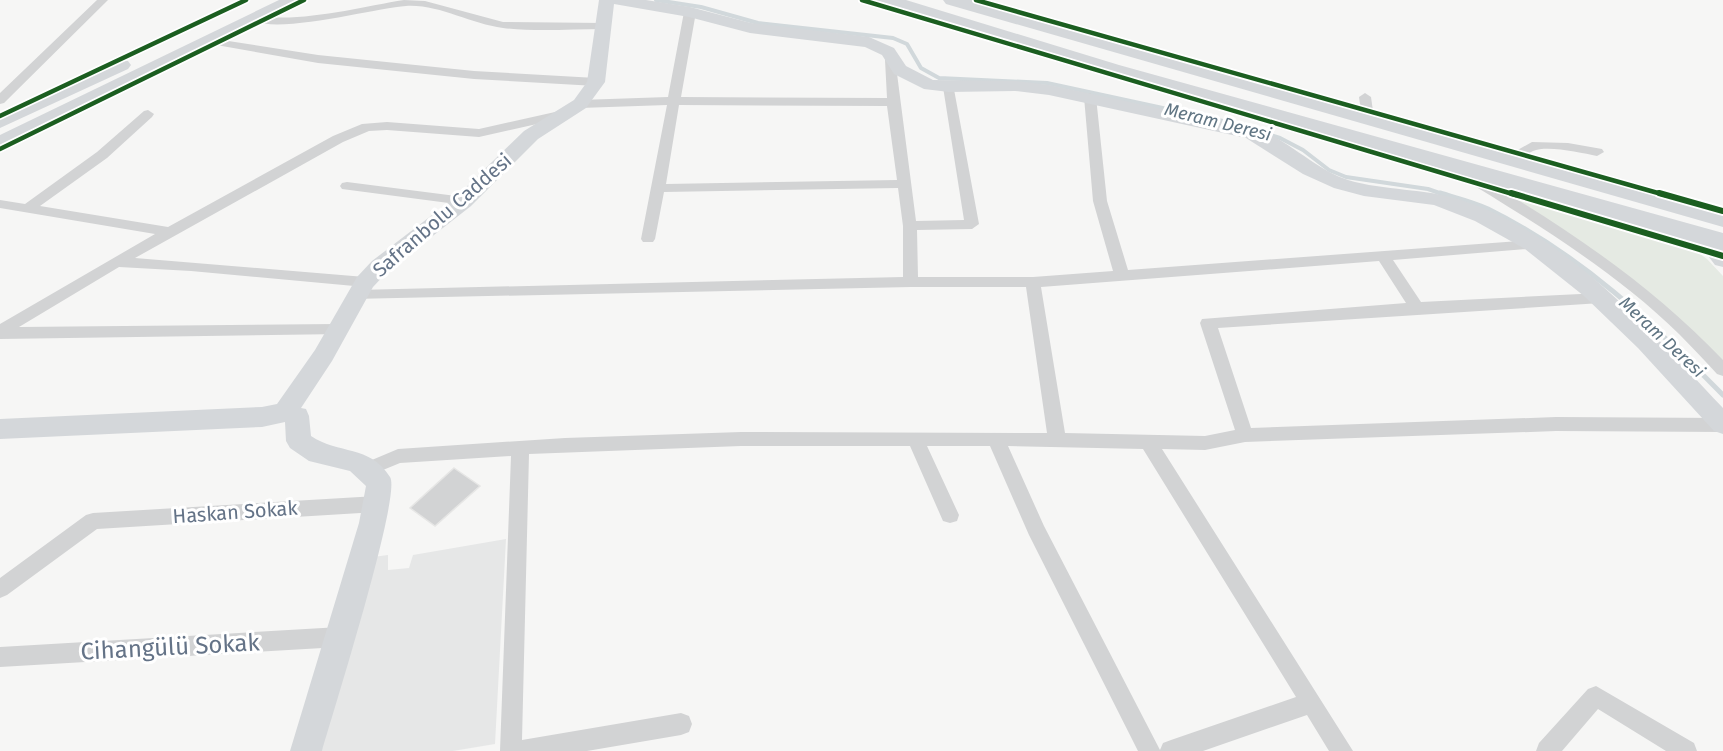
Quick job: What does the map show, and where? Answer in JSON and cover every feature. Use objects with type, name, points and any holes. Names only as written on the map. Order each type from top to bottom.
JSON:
[{"type":"highway","points":[[885,0],[1111,70],[1713,239]]},
{"type":"highway","points":[[953,0],[1366,108],[1512,159],[1723,219]]},
{"type":"street","points":[[0,100],[104,0]]},
{"type":"street","points":[[0,122],[260,0]]},
{"type":"street","points":[[0,142],[292,0]]},
{"type":"street","name":"Safranbolu Caddesi","points":[[285,412],[324,355],[361,289],[380,266],[464,201],[531,135],[573,109],[596,82],[608,0]]},
{"type":"street","points":[[617,0],[690,12],[750,28],[869,42],[888,52],[891,60],[893,102],[910,226],[911,282]]},
{"type":"street","points":[[254,18],[268,21],[297,20],[406,3],[425,4],[503,25],[604,26]]},
{"type":"street","points":[[648,239],[690,12]]},
{"type":"street","points":[[208,41],[329,60],[474,75],[596,82]]},
{"type":"street","points":[[891,60],[900,70],[930,85],[1015,87],[1090,97],[1252,134],[1330,180],[1461,207],[1501,225],[1533,245],[1601,298],[1723,424]]},
{"type":"street","points":[[910,226],[972,224],[949,87]]},
{"type":"street","points":[[1090,97],[1100,201],[1122,275]]},
{"type":"street","points":[[0,332],[169,232],[338,139],[367,127],[387,126],[479,133],[573,109],[675,101],[893,102]]},
{"type":"street","points":[[27,210],[102,155],[148,114]]},
{"type":"street","points":[[1512,159],[1532,146],[1568,147],[1597,152]]},
{"type":"street","points":[[1450,165],[1526,211],[1624,279],[1684,329],[1723,370]]},
{"type":"street","points":[[658,188],[903,184]]},
{"type":"street","points":[[347,186],[464,201]]},
{"type":"street","points":[[0,204],[169,232]]},
{"type":"street","points":[[1713,239],[1723,260]]},
{"type":"street","points":[[116,262],[191,266],[361,289],[1033,282],[1384,258],[1533,245]]},
{"type":"street","points":[[1384,258],[1417,308]]},
{"type":"street","points":[[1033,282],[1057,440]]},
{"type":"street","points":[[1245,435],[1208,322],[1601,298]]},
{"type":"street","points":[[0,332],[337,330]]},
{"type":"street","points":[[0,429],[262,417],[285,412],[297,416],[300,441],[318,454],[358,462],[380,483],[377,504],[306,751]]},
{"type":"street","points":[[366,470],[398,456],[520,448],[741,439],[915,438],[1205,443],[1245,435],[1556,424],[1723,424]]},
{"type":"street","points":[[915,438],[950,515]]},
{"type":"street","points":[[996,439],[1036,530],[1150,751]]},
{"type":"street","points":[[1148,442],[1342,751]]},
{"type":"street","points":[[511,751],[520,448]]},
{"type":"street","name":"Haskan Sokak","points":[[0,589],[93,521],[377,504]]},
{"type":"street","name":"Cihangülü Sokak","points":[[0,657],[340,637]]},
{"type":"street","points":[[1547,751],[1596,696],[1686,751]]},
{"type":"street","points":[[1171,751],[1310,703]]},
{"type":"street","points":[[522,751],[578,746],[681,724]]},
{"type":"shaded area","points":[[1517,196],[1693,249],[1707,259],[1723,276],[1723,365],[1516,199]]},
{"type":"shaded area","points":[[506,539],[495,744],[453,751],[318,751],[373,557],[388,555],[388,570],[409,568],[413,555]]},
{"type":"building","points":[[454,468],[480,486],[435,526],[410,508]]},
{"type":"waterway","name":"Meram Deresi","points":[[656,0],[701,7],[758,23],[893,38],[907,44],[921,68],[939,78],[1047,83],[1232,123],[1280,138],[1303,150],[1329,170],[1346,177],[1428,189],[1445,195]]},
{"type":"waterway","name":"Meram Deresi","points":[[1440,193],[1488,209],[1555,247],[1642,316],[1723,395]]},
{"type":"cycle path","points":[[0,116],[246,0]]},
{"type":"cycle path","points":[[0,149],[304,0]]},
{"type":"cycle path","points":[[862,0],[1723,256]]},
{"type":"cycle path","points":[[976,0],[1723,211]]}]
